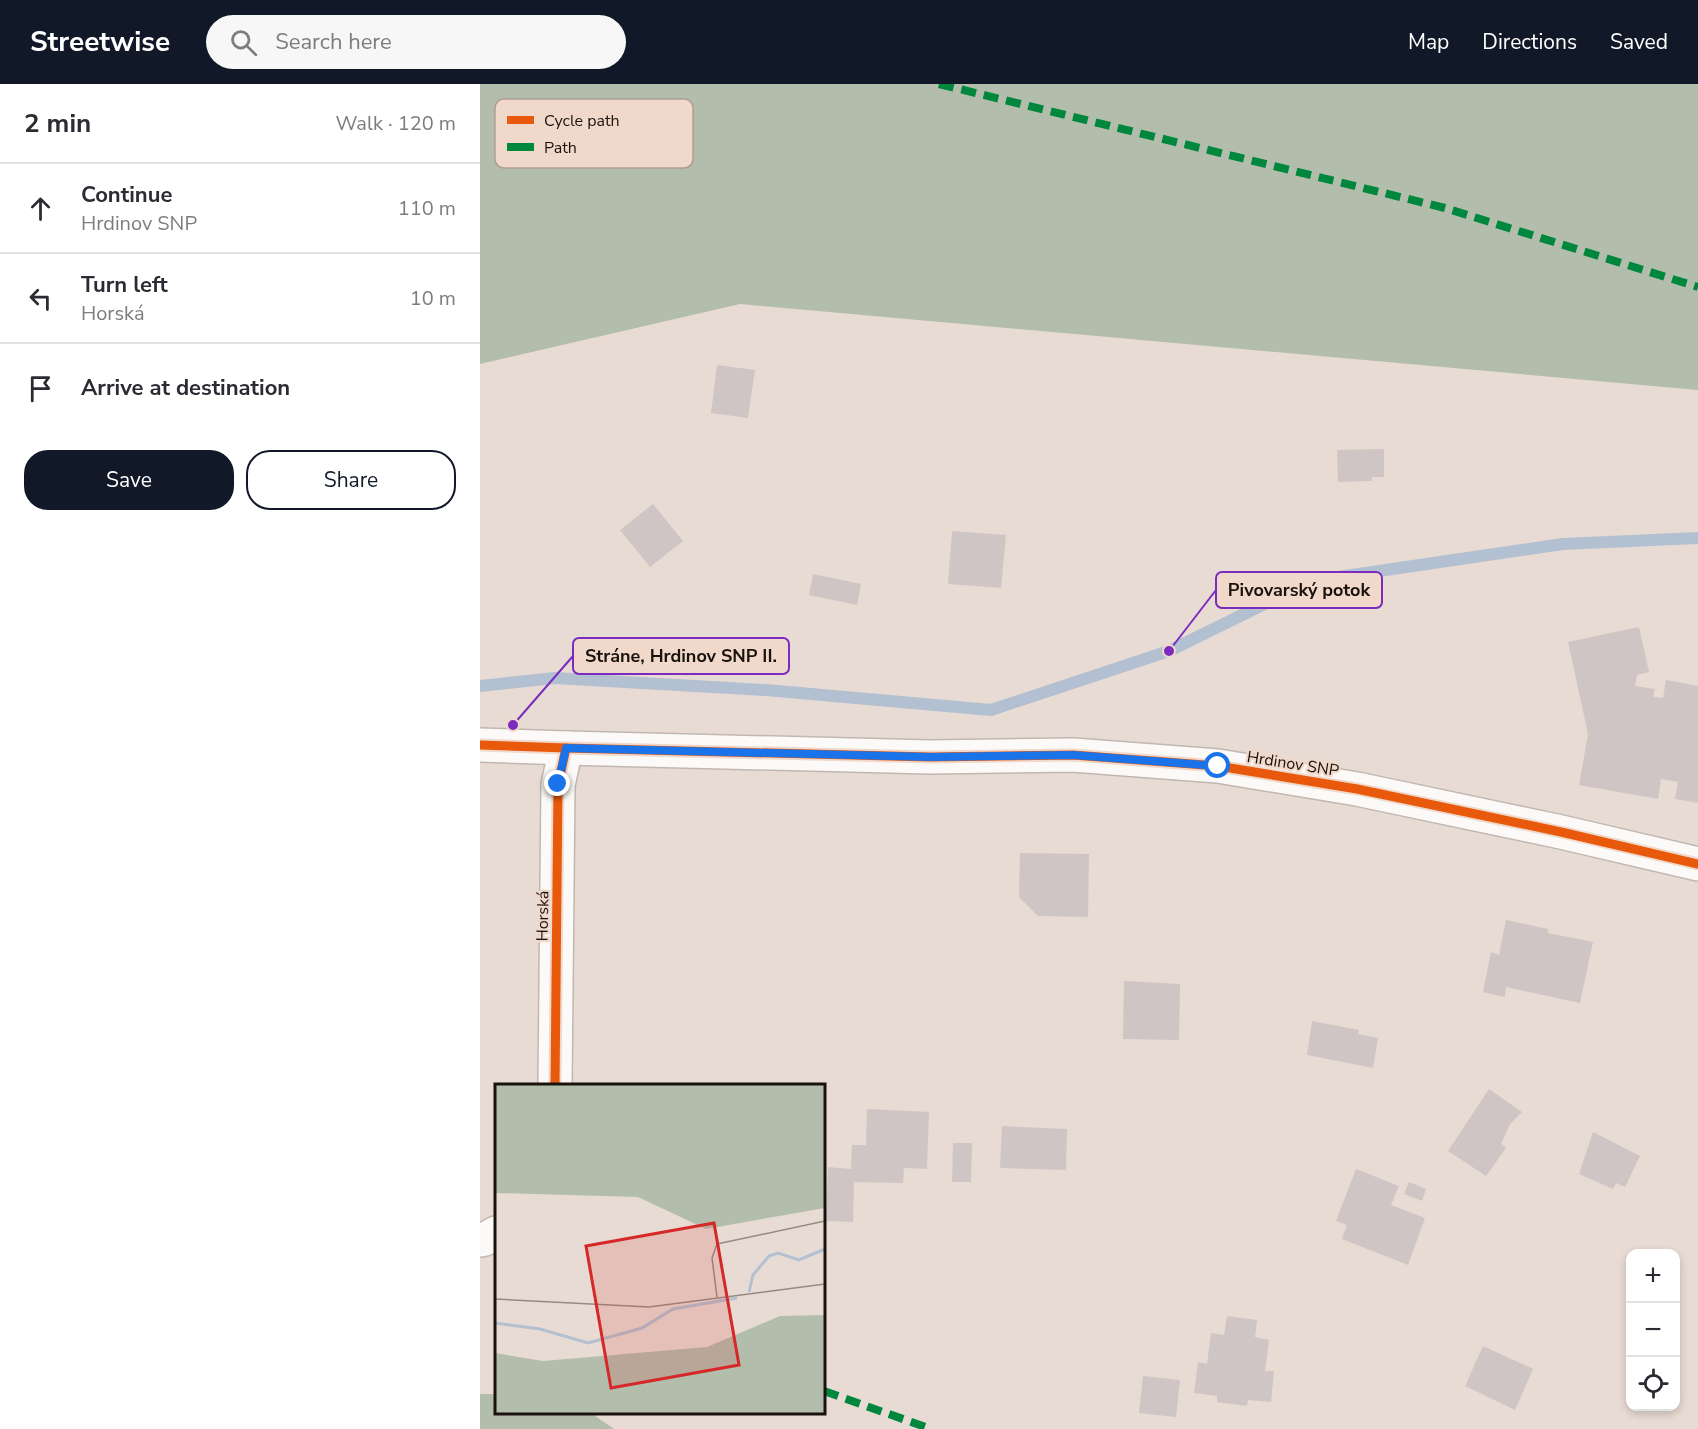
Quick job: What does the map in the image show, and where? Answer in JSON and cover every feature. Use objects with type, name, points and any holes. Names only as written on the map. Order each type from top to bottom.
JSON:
[{"type":"street","name":"Hrdinov SNP","points":[[480,745],[930,757],[1073,755],[1218,766],[1357,789],[1561,832],[1698,864]]},
{"type":"street","name":"Horská","points":[[555,1084],[558,784],[566,748]]},
{"type":"street","points":[[480,1240],[495,1234]]},
{"type":"green space","points":[[480,84],[1698,84],[1698,390],[740,304],[480,364]]},
{"type":"green space","points":[[480,1394],[495,1394],[495,1414],[592,1414],[614,1429],[480,1429]]},
{"type":"building","points":[[717,365],[755,370],[748,418],[711,413]]},
{"type":"building","points":[[1384,449],[1384,477],[1372,477],[1372,481],[1338,482],[1337,450]]},
{"type":"building","points":[[653,504],[683,541],[650,567],[620,530]]},
{"type":"building","points":[[952,531],[1006,535],[1001,588],[948,584]]},
{"type":"building","points":[[813,574],[861,584],[857,605],[809,595]]},
{"type":"building","points":[[1639,627],[1649,672],[1637,675],[1635,686],[1655,689],[1653,697],[1663,698],[1666,680],[1698,686],[1698,803],[1675,799],[1678,782],[1661,779],[1658,799],[1579,785],[1588,734],[1568,642]]},
{"type":"building","points":[[1020,853],[1089,854],[1088,917],[1038,916],[1019,897]]},
{"type":"building","points":[[1506,920],[1548,929],[1548,933],[1593,942],[1580,1003],[1506,987],[1505,997],[1483,992],[1491,952],[1499,955]]},
{"type":"building","points":[[1124,981],[1180,984],[1179,1040],[1123,1039]]},
{"type":"building","points":[[1312,1021],[1359,1030],[1358,1034],[1378,1038],[1373,1068],[1307,1055]]},
{"type":"building","points":[[1489,1089],[1522,1112],[1510,1124],[1501,1144],[1506,1148],[1486,1176],[1448,1151]]},
{"type":"building","points":[[867,1109],[929,1112],[927,1169],[904,1168],[903,1183],[854,1182],[853,1222],[826,1221],[828,1167],[851,1169],[852,1145],[866,1145]]},
{"type":"building","points":[[1002,1126],[1067,1129],[1066,1170],[1000,1168]]},
{"type":"building","points":[[1593,1132],[1640,1156],[1625,1187],[1616,1183],[1613,1189],[1579,1174]]},
{"type":"building","points":[[953,1143],[972,1143],[971,1182],[952,1182]]},
{"type":"building","points":[[1356,1169],[1399,1186],[1391,1205],[1425,1218],[1408,1265],[1342,1239],[1347,1225],[1336,1221]]},
{"type":"building","points":[[1409,1182],[1426,1189],[1422,1201],[1404,1194]]},
{"type":"building","points":[[1227,1316],[1257,1320],[1255,1337],[1269,1340],[1265,1371],[1274,1371],[1271,1402],[1248,1400],[1247,1406],[1217,1402],[1217,1396],[1194,1393],[1198,1362],[1207,1364],[1211,1333],[1224,1335]]},
{"type":"building","points":[[1483,1346],[1533,1369],[1515,1410],[1465,1386]]},
{"type":"building","points":[[1143,1376],[1180,1380],[1176,1417],[1139,1413]]},
{"type":"waterway","points":[[480,686],[555,678],[766,690],[991,710],[1169,651],[1311,581],[1563,544],[1698,538]]},
{"type":"marked path","points":[[939,84],[1445,208],[1698,287]]},
{"type":"marked path","points":[[825,1391],[931,1429]]},
{"type":"cycle path","points":[[480,745],[930,757],[1073,755],[1218,766],[1357,789],[1561,832],[1698,864]]},
{"type":"cycle path","points":[[555,1084],[558,785],[566,748]]},
{"type":"place","name":"Pivovarský potok","points":[[1169,651]]},
{"type":"place","name":"Stráne, Hrdinov SNP II.","points":[[513,725]]},
{"type":"route","points":[[558,784],[566,748],[930,757],[1073,755],[1218,766]]}]
